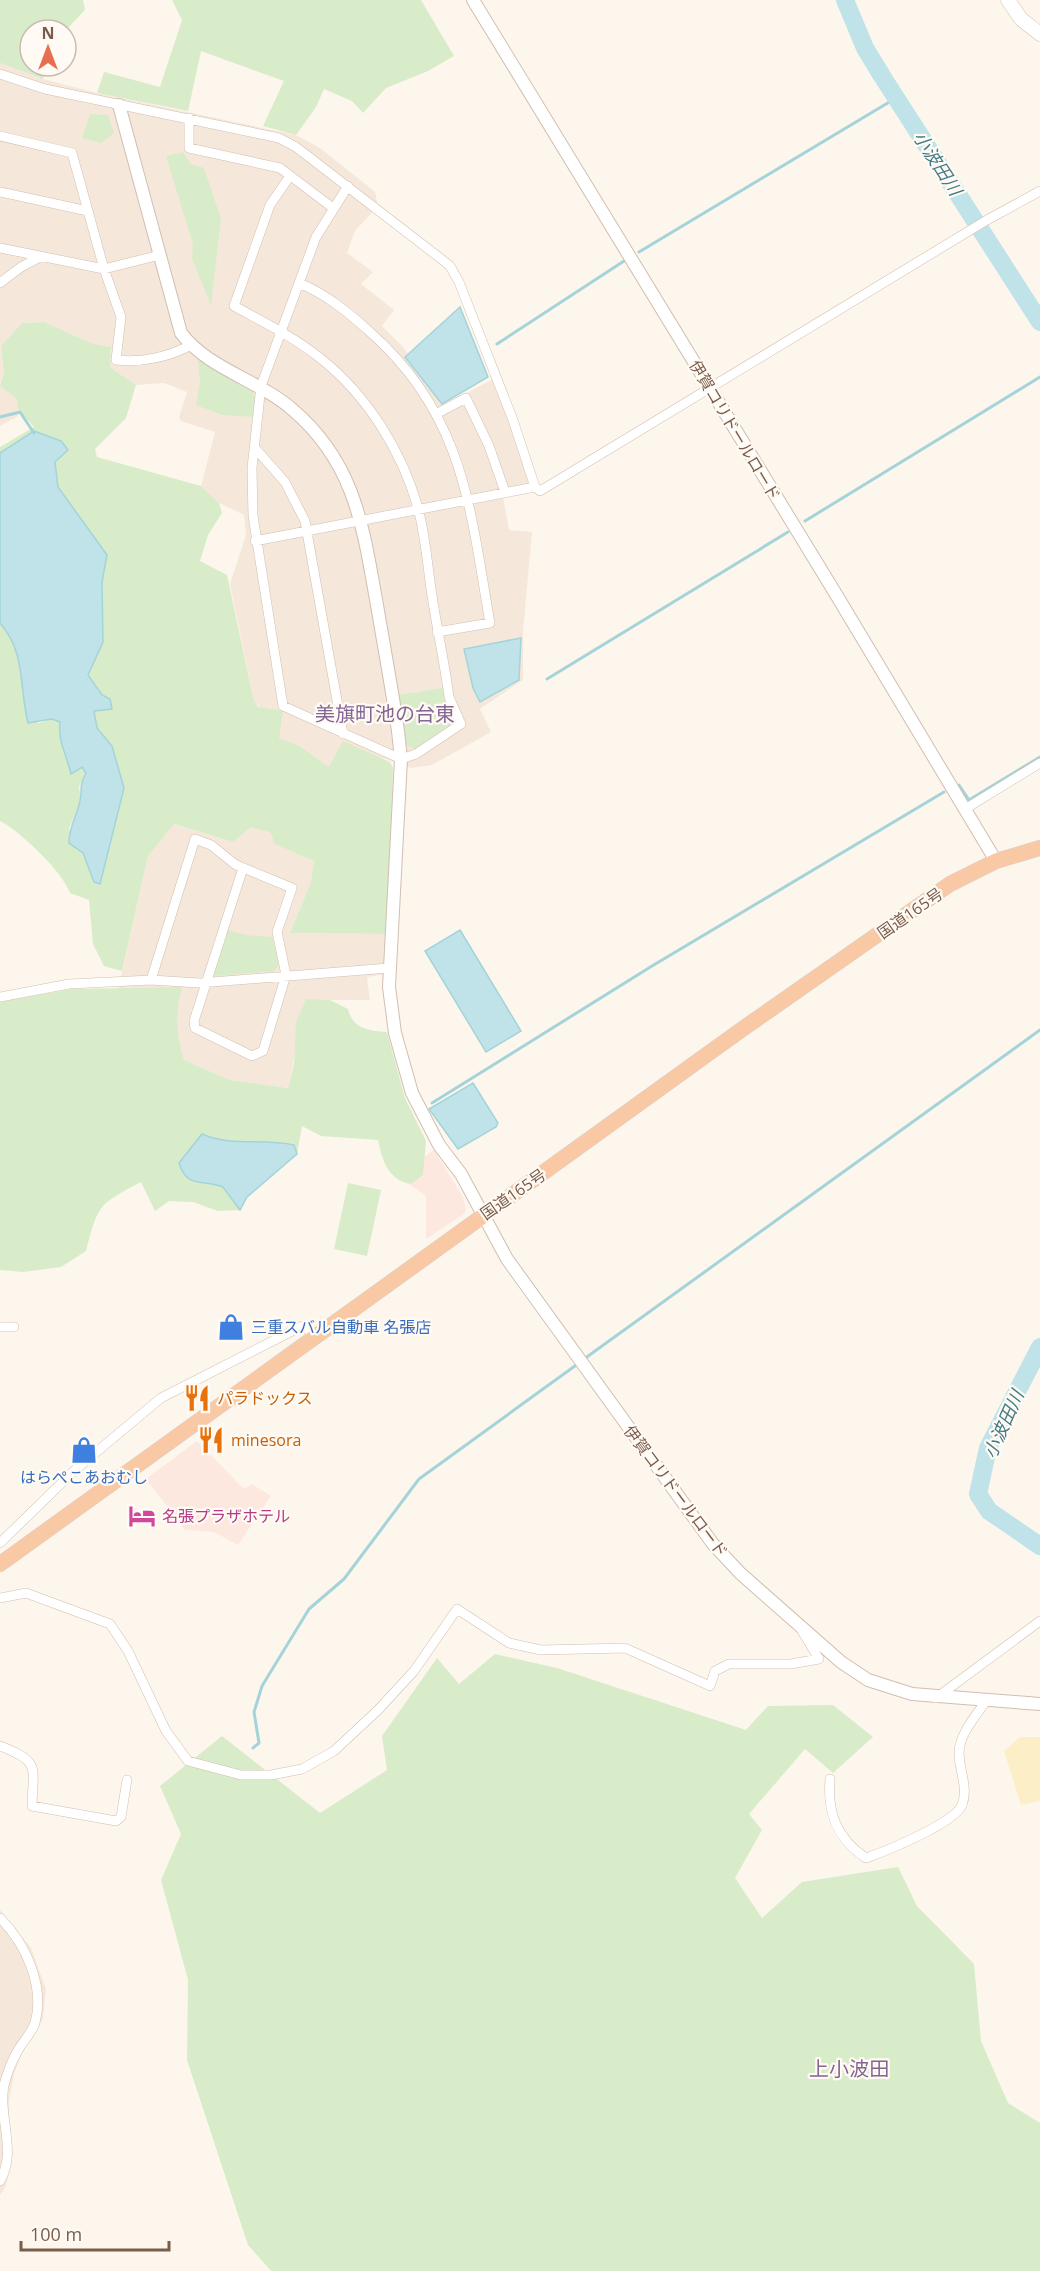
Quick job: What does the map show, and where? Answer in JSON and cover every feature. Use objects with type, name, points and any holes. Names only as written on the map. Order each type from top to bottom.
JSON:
[{"type":"highway","name":"国道165号","points":[[0,1564],[397,1281],[484,1214],[941,891],[996,861],[1040,848]]},
{"type":"main road","points":[[1008,0],[1021,19],[1040,34]]},
{"type":"street","name":"伊賀コリドールロード","points":[[473,0],[996,861]]},
{"type":"street","points":[[0,74],[45,89],[189,118],[288,142],[348,186],[450,266],[459,282],[513,420],[535,487],[540,491],[987,220],[1040,191]]},
{"type":"street","points":[[0,136],[72,153],[104,269],[122,317],[116,360],[129,363],[178,352],[191,345],[179,328],[119,105]]},
{"type":"street","points":[[189,118],[189,148],[280,168],[333,208]]},
{"type":"street","points":[[290,176],[270,205],[234,306],[280,332],[320,358],[358,395],[395,450],[419,509],[448,696],[460,724],[416,754],[401,759],[283,706],[255,541],[252,490],[261,386],[280,332],[316,237],[348,186]]},
{"type":"street","points":[[0,192],[88,211]]},
{"type":"street","points":[[0,248],[104,269],[160,255]]},
{"type":"street","points":[[0,283],[21,267],[42,256]]},
{"type":"street","points":[[299,283],[313,289],[355,318],[384,344],[424,392],[457,458],[469,500],[490,623],[437,632]]},
{"type":"street","name":"伊賀コリドールロード","points":[[191,345],[261,386],[294,410],[318,434],[351,489],[362,520],[397,722],[401,759],[389,968],[395,1034],[412,1093],[439,1145],[461,1174],[507,1259],[713,1544],[740,1573],[841,1662],[868,1680],[897,1691],[936,1698],[1040,1704]]},
{"type":"street","points":[[436,414],[466,398],[489,446],[505,492]]},
{"type":"street","points":[[255,448],[285,482],[301,511],[308,531],[343,734]]},
{"type":"street","points":[[255,541],[535,487]]},
{"type":"street","points":[[965,809],[1040,763]]},
{"type":"street","points":[[152,980],[195,839],[211,845],[243,868],[292,888],[277,932],[286,975],[263,1051],[252,1056],[195,1028],[194,1021],[243,868]]},
{"type":"street","points":[[0,997],[69,984],[152,980],[206,982],[389,968]]},
{"type":"street","points":[[0,1543],[76,1469],[161,1398],[302,1326],[317,1336]]},
{"type":"street","points":[[0,1327],[14,1327]]},
{"type":"street","points":[[0,1598],[26,1593],[110,1624],[128,1651],[166,1731],[188,1761],[241,1775],[271,1775],[302,1769],[334,1750],[378,1710],[414,1671],[457,1609],[509,1644],[541,1650],[625,1648],[710,1686],[715,1671],[729,1664],[791,1664],[819,1659],[796,1621]]},
{"type":"street","points":[[936,1698],[1040,1621]]},
{"type":"street","points":[[830,1779],[828,1799],[832,1816],[849,1846],[866,1858],[897,1847],[953,1816],[963,1804],[964,1778],[960,1744],[986,1701]]},
{"type":"street","points":[[0,1746],[26,1756],[32,1765],[35,1777],[32,1806],[116,1821],[121,1817],[127,1780]]},
{"type":"street","points":[[0,1918],[24,1951],[37,1980],[35,2024],[18,2050],[1,2094],[8,2146],[4,2175],[0,2181]]},
{"type":"shaded area","points":[[0,63],[18,70],[18,78],[40,78],[97,93],[296,135],[320,148],[375,192],[378,206],[355,231],[347,253],[373,272],[361,284],[394,310],[382,326],[403,347],[441,402],[446,404],[493,379],[527,467],[530,492],[503,497],[509,530],[532,532],[523,632],[523,680],[480,709],[491,732],[432,765],[411,768],[383,758],[330,768],[300,746],[278,738],[253,697],[230,584],[246,535],[244,515],[219,503],[201,486],[215,432],[181,421],[179,417],[187,392],[164,383],[136,385],[110,367],[111,347],[93,344],[43,322],[22,323],[1,346],[4,373],[0,385]]},
{"type":"shaded area","points":[[0,386],[18,399],[18,416],[0,426]]},
{"type":"shaded area","points":[[173,824],[233,842],[251,827],[271,833],[274,844],[314,861],[311,882],[290,933],[388,934],[385,974],[367,977],[370,1000],[306,1000],[288,1088],[230,1080],[184,1060],[177,1039],[176,1007],[181,987],[118,990],[148,856]]},
{"type":"shaded area","points":[[434,1150],[463,1197],[466,1210],[464,1214],[426,1239],[426,1196],[409,1184],[423,1175],[424,1157]]},
{"type":"shaded area","points":[[197,1441],[244,1489],[252,1484],[271,1496],[238,1545],[214,1532],[185,1530],[146,1479]]},
{"type":"shaded area","points":[[0,1910],[31,1948],[46,1989],[43,2019],[22,2053],[14,2074],[9,2101],[10,2169],[6,2186],[0,2195]]},
{"type":"green space","points":[[0,0],[83,0],[85,10],[77,18],[18,18],[18,70],[0,63]]},
{"type":"green space","points":[[172,0],[421,0],[454,56],[428,71],[386,88],[363,113],[352,101],[324,89],[316,107],[296,135],[263,126],[284,81],[201,51],[188,111],[97,93],[104,72],[160,87],[182,20]]},
{"type":"green space","points":[[90,114],[108,115],[114,133],[101,143],[82,138]]},
{"type":"green space","points":[[183,152],[191,164],[204,168],[221,219],[211,305],[192,259],[193,244],[166,156]]},
{"type":"green space","points":[[44,322],[93,344],[111,347],[110,367],[136,385],[126,418],[95,449],[97,457],[201,486],[219,503],[222,513],[208,535],[200,561],[227,575],[253,697],[258,707],[283,711],[279,738],[300,746],[329,767],[343,741],[390,762],[393,768],[388,934],[290,933],[311,882],[314,861],[274,844],[271,833],[251,827],[233,842],[174,824],[148,856],[122,971],[104,966],[93,944],[89,900],[70,893],[59,874],[40,853],[0,821],[0,623],[18,655],[25,691],[26,716],[39,723],[52,719],[60,722],[61,741],[71,773],[83,766],[86,774],[79,786],[81,799],[69,829],[89,866],[94,882],[100,884],[124,788],[112,746],[97,728],[94,711],[112,709],[88,675],[103,642],[102,582],[107,555],[58,487],[55,462],[34,431],[0,453],[0,447],[34,427],[18,409],[17,399],[0,386],[4,373],[1,346],[22,323]]},
{"type":"green space","points":[[198,359],[251,388],[255,397],[254,417],[222,415],[196,405],[200,382]]},
{"type":"green space","points":[[443,688],[452,720],[450,725],[415,749],[406,745],[399,695]]},
{"type":"green space","points":[[227,930],[246,935],[272,937],[279,965],[274,971],[215,976],[213,973]]},
{"type":"green space","points":[[182,987],[177,1024],[184,1060],[230,1080],[288,1088],[294,1064],[296,1022],[306,999],[330,1000],[348,1009],[350,1016],[363,1028],[387,1032],[405,1098],[426,1141],[423,1175],[411,1184],[397,1178],[384,1162],[378,1140],[321,1136],[302,1126],[297,1154],[293,1145],[235,1142],[202,1134],[184,1156],[214,1183],[223,1187],[240,1210],[218,1211],[193,1202],[169,1201],[155,1211],[141,1182],[108,1201],[102,1207],[94,1223],[86,1251],[61,1267],[23,1272],[0,1270],[0,1002],[72,989]]},
{"type":"green space","points":[[348,1183],[381,1190],[367,1256],[334,1249]]},
{"type":"green space","points":[[495,1654],[557,1668],[746,1730],[768,1706],[833,1705],[873,1737],[833,1773],[805,1749],[749,1814],[762,1830],[735,1878],[762,1918],[802,1882],[898,1867],[917,1906],[974,1964],[981,2041],[1008,2103],[1040,2123],[1040,2271],[271,2271],[248,2245],[187,2060],[188,1980],[161,1880],[181,1834],[160,1786],[222,1736],[320,1813],[387,1770],[382,1736],[437,1658],[459,1684]]},
{"type":"sand","points":[[1020,1737],[1040,1737],[1040,1801],[1021,1805],[1004,1751]]},
{"type":"water","points":[[460,307],[488,377],[442,404],[405,357]]},
{"type":"water","points":[[34,431],[61,441],[68,450],[55,462],[58,487],[107,555],[102,582],[103,642],[88,675],[102,695],[110,699],[112,709],[94,711],[97,728],[112,746],[124,788],[100,884],[94,882],[83,853],[69,843],[70,831],[86,773],[82,767],[71,774],[61,742],[60,722],[52,719],[28,723],[18,658],[8,634],[0,623],[0,453]]},
{"type":"water","points":[[521,638],[519,680],[480,702],[473,688],[464,649]]},
{"type":"water","points":[[460,930],[521,1031],[486,1052],[425,951]]},
{"type":"water","points":[[473,1083],[498,1123],[496,1127],[458,1149],[429,1109]]},
{"type":"water","points":[[202,1134],[225,1140],[294,1145],[297,1154],[247,1197],[240,1210],[223,1187],[196,1182],[186,1177],[182,1171],[179,1163]]},
{"type":"waterway","name":"小波田川","points":[[845,0],[865,48],[1040,322]]},
{"type":"waterway","points":[[639,252],[896,98]]},
{"type":"waterway","points":[[497,344],[624,261]]},
{"type":"waterway","points":[[805,521],[1040,377]]},
{"type":"waterway","points":[[0,417],[20,412],[34,433]]},
{"type":"waterway","points":[[547,679],[788,532]]},
{"type":"waterway","points":[[959,785],[969,800],[1040,757]]},
{"type":"waterway","points":[[432,1103],[652,966],[944,792]]},
{"type":"waterway","points":[[584,1359],[1040,1030]]},
{"type":"waterway","name":"小波田川","points":[[1040,1347],[988,1448],[978,1494],[989,1511],[1040,1546]]},
{"type":"waterway","points":[[253,1748],[259,1743],[254,1712],[262,1686],[309,1609],[344,1579],[419,1479],[579,1363]]},
{"type":"place","name":"三重スバル自動車 名張店","points":[[231,1327]]},
{"type":"place","name":"パラドックス","points":[[197,1398]]},
{"type":"place","name":"minesora","points":[[211,1440]]},
{"type":"place","name":"はらぺこあおむし","points":[[84,1450]]},
{"type":"place","name":"名張プラザホテル","points":[[142,1516]]},
{"type":"district","name":"美旗町池の台東","points":[[385,713]]},
{"type":"district","name":"上小波田","points":[[849,2068]]}]
